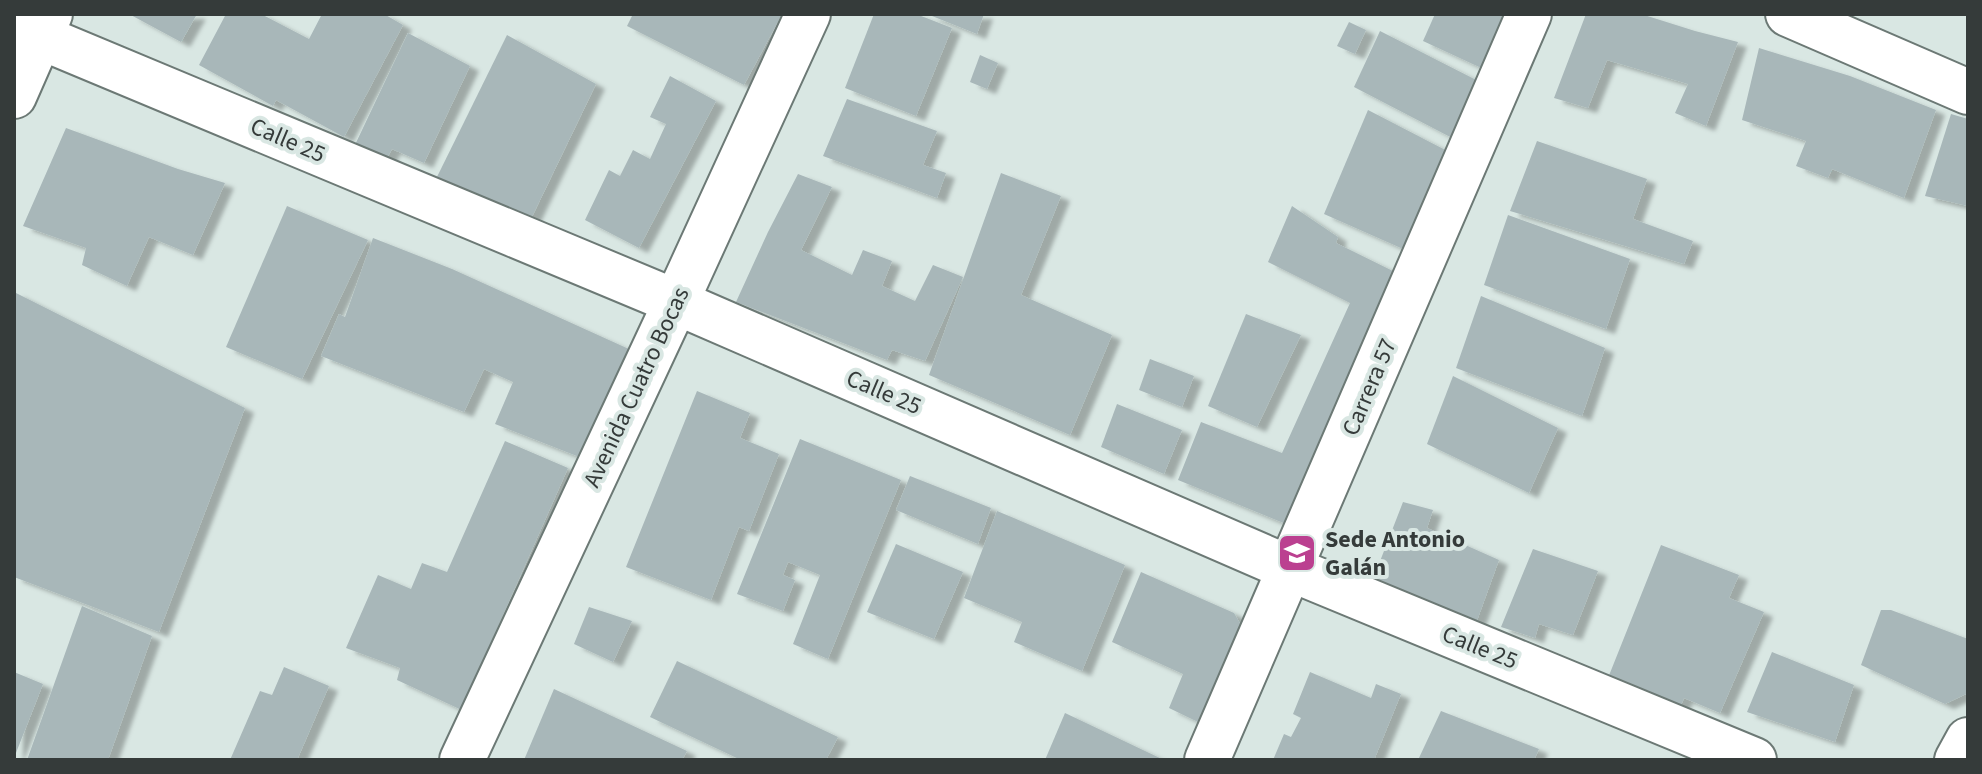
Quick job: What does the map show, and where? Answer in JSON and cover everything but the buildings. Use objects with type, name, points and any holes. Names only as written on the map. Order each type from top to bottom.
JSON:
[{"type":"street","name":"Avenida Cuatro Bocas","points":[[462,760],[808,14]]},
{"type":"street","name":"Carrera 57","points":[[1207,760],[1529,14]]},
{"type":"street","points":[[1788,14],[1968,92]]},
{"type":"street","name":"Calle 25","points":[[35,26],[1291,569],[1754,760]]},
{"type":"street","points":[[14,96],[35,26]]},
{"type":"street","points":[[1957,760],[1968,740]]},
{"type":"place","name":"Sede Antonio Galán","points":[[1297,553]]}]
